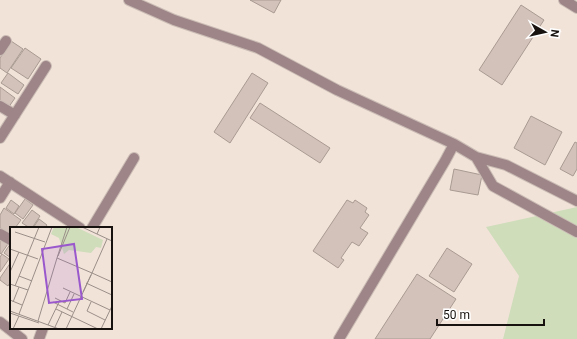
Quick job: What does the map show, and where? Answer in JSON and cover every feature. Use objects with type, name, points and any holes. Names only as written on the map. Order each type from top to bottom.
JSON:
[{"type":"street","points":[[129,0],[174,20],[258,48],[337,90],[454,144],[476,158],[506,165],[577,201]]},
{"type":"street","points":[[564,0],[577,8]]},
{"type":"street","points":[[0,50],[6,41]]},
{"type":"street","points":[[0,138],[46,66]]},
{"type":"street","points":[[0,106],[15,115]]},
{"type":"street","points":[[339,339],[454,144]]},
{"type":"street","points":[[93,227],[134,158]]},
{"type":"street","points":[[476,158],[492,186],[577,232]]},
{"type":"street","points":[[0,176],[78,227]]},
{"type":"street","points":[[0,198],[10,182]]},
{"type":"street","points":[[0,234],[10,239]]},
{"type":"street","points":[[0,322],[22,339]]},
{"type":"street","points":[[39,339],[43,329]]},
{"type":"green space","points":[[577,207],[577,339],[503,339],[519,276],[486,227]]},
{"type":"building","points":[[250,0],[281,0],[274,13]]},
{"type":"building","points":[[521,5],[544,20],[502,85],[479,70]]},
{"type":"building","points":[[11,41],[23,49],[7,73],[0,68],[0,58]]},
{"type":"building","points":[[25,48],[41,59],[28,79],[11,68]]},
{"type":"building","points":[[8,73],[24,85],[18,94],[1,83]]},
{"type":"building","points":[[252,73],[268,83],[230,143],[214,132]]},
{"type":"building","points":[[0,87],[15,98],[8,108],[0,103]]},
{"type":"building","points":[[260,103],[330,148],[320,163],[250,118]]},
{"type":"building","points":[[531,116],[562,132],[545,165],[514,148]]},
{"type":"building","points":[[575,142],[577,143],[577,169],[573,176],[560,169]]},
{"type":"building","points":[[454,169],[482,175],[478,195],[450,190]]},
{"type":"building","points":[[25,199],[33,205],[23,219],[15,213]]},
{"type":"building","points":[[11,200],[19,206],[14,214],[6,208]]},
{"type":"building","points":[[347,200],[353,203],[355,200],[367,208],[365,212],[369,215],[360,228],[368,233],[359,246],[352,242],[341,258],[344,260],[338,268],[313,251]]},
{"type":"building","points":[[4,208],[21,220],[16,227],[10,227],[10,235],[0,228],[0,215]]},
{"type":"building","points":[[32,210],[40,216],[33,227],[28,227],[22,223]]},
{"type":"building","points":[[39,219],[47,225],[46,227],[34,227]]},
{"type":"building","points":[[0,234],[10,241],[1,254],[0,253]]},
{"type":"building","points":[[10,244],[10,257],[4,253]]},
{"type":"building","points":[[447,248],[472,264],[454,292],[429,276]]},
{"type":"building","points":[[2,254],[9,259],[0,272],[0,257]]},
{"type":"building","points":[[10,263],[10,283],[8,286],[0,280]]},
{"type":"building","points":[[417,274],[456,299],[430,339],[375,339]]}]
